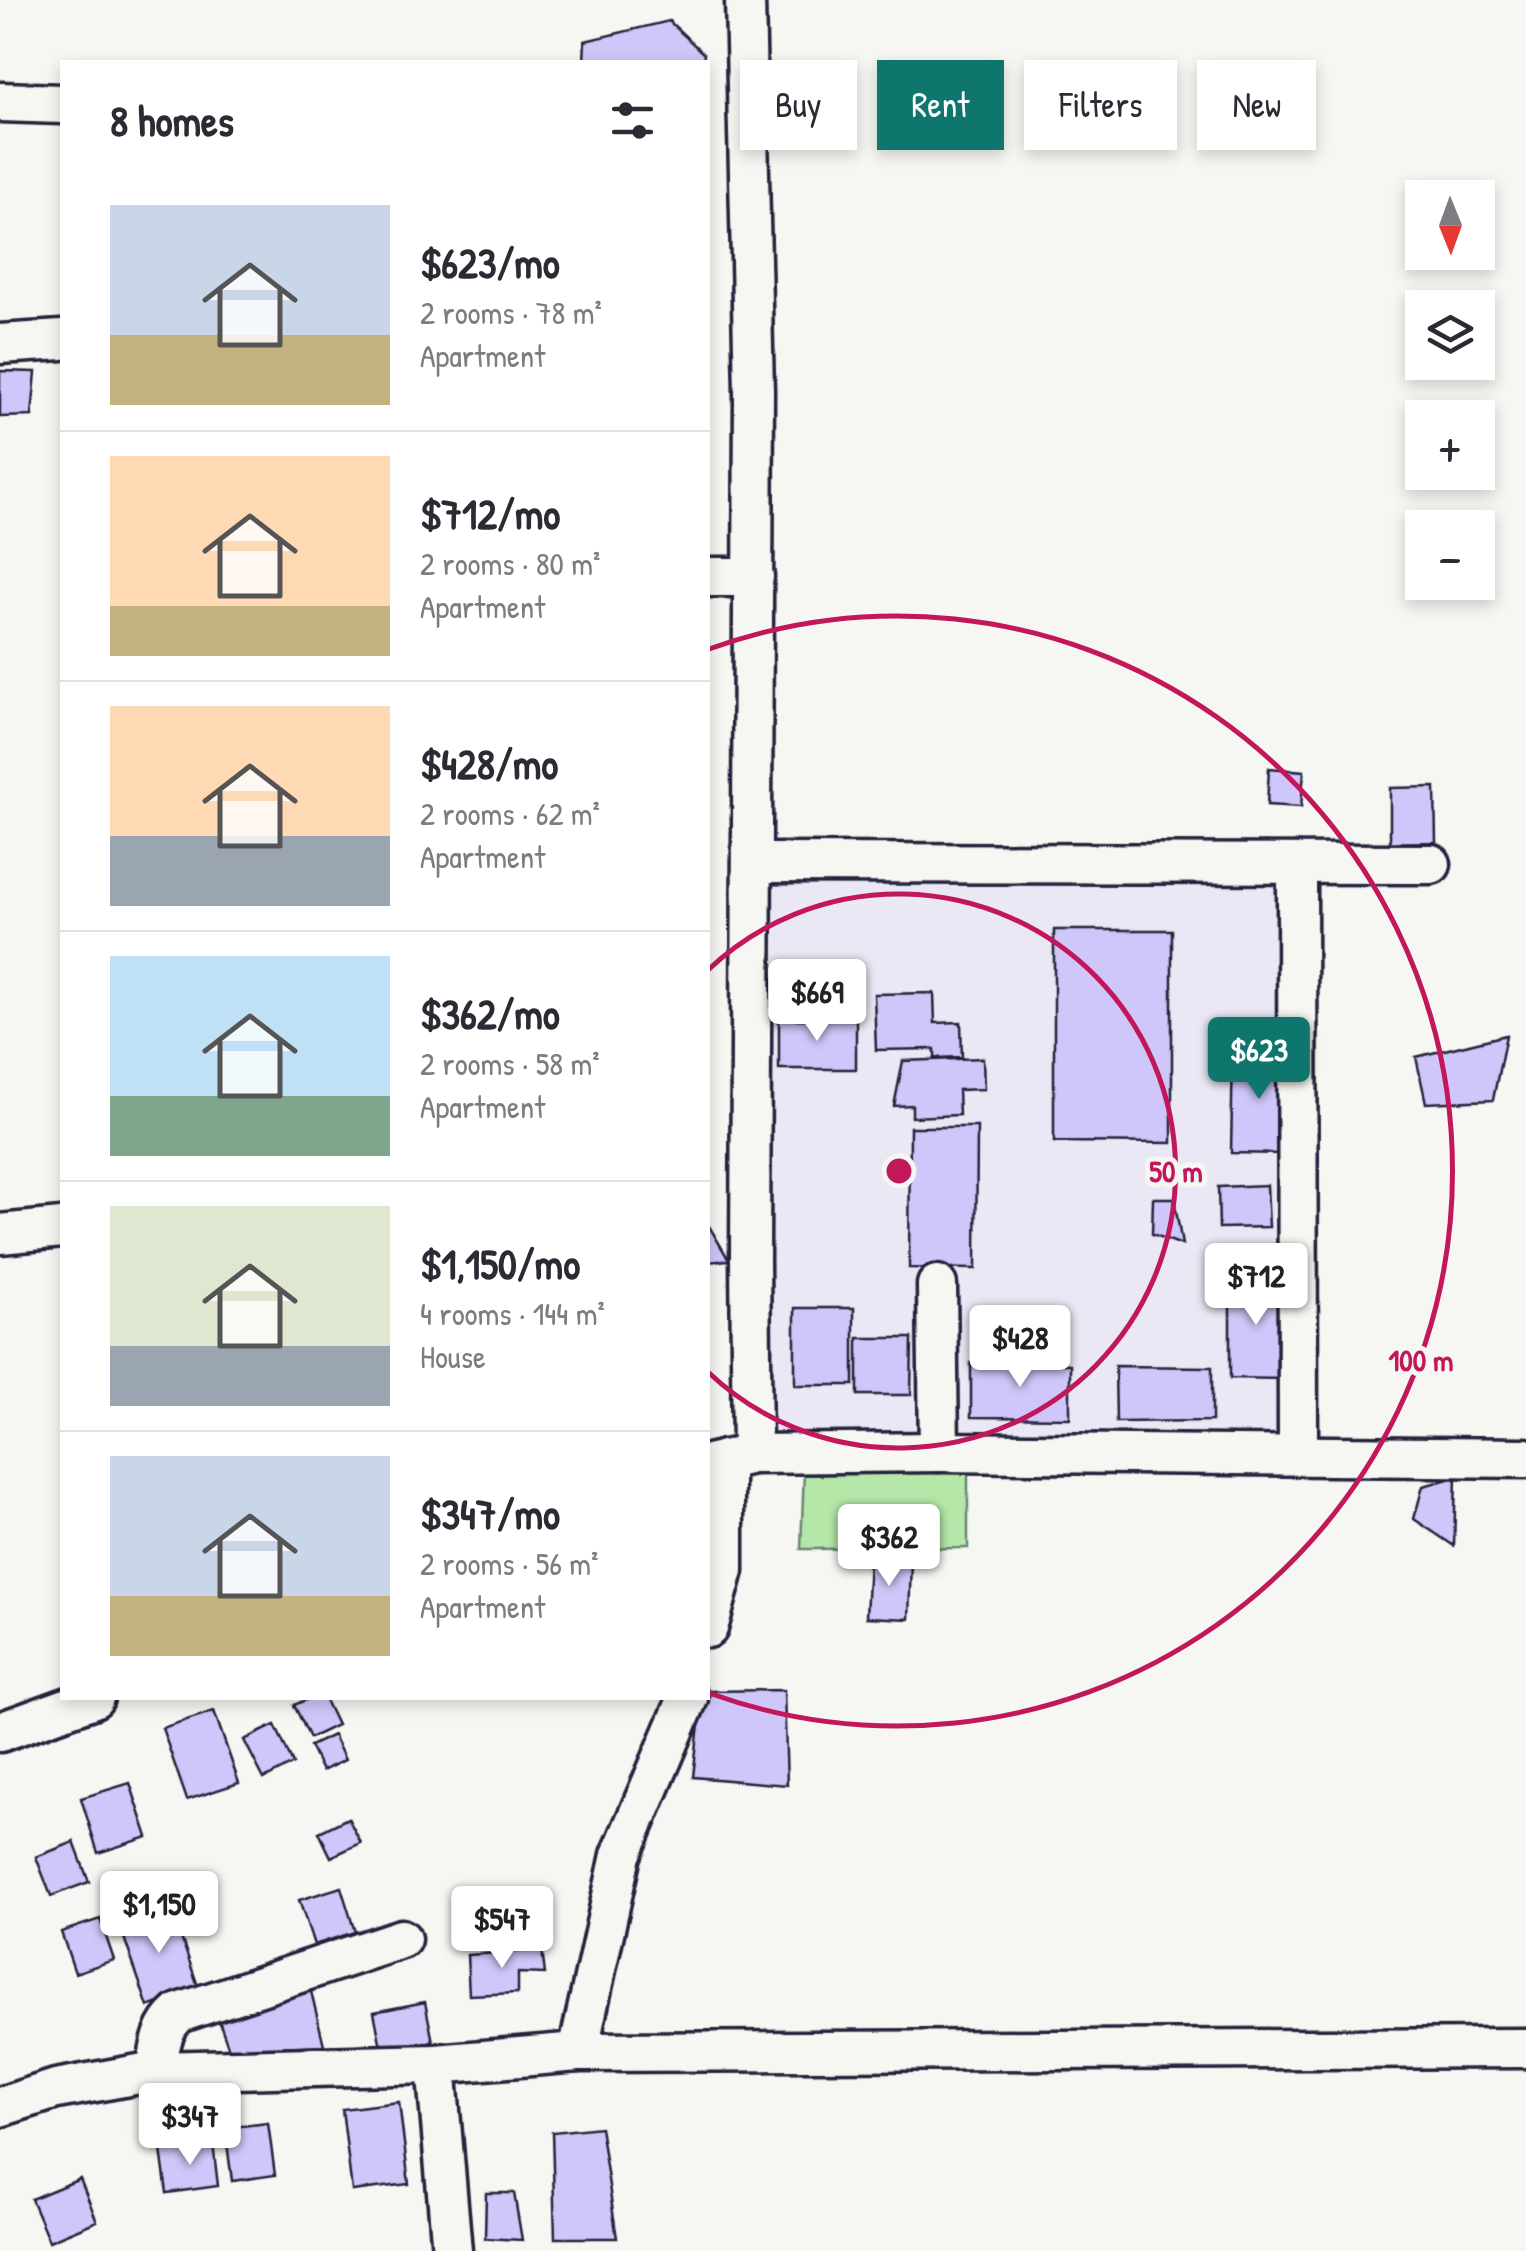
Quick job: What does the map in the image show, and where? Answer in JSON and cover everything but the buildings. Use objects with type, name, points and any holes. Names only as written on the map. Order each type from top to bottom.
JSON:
[{"type":"street","points":[[710,1621],[724,1570],[728,1460],[750,1240],[754,390],[746,0]]},
{"type":"street","points":[[0,102],[60,104]]},
{"type":"street","points":[[0,344],[60,340]]},
{"type":"street","points":[[710,577],[754,577]]},
{"type":"street","points":[[753,862],[1431,864]]},
{"type":"street","points":[[1298,864],[1298,1455]]},
{"type":"street","points":[[0,1234],[60,1228]]},
{"type":"street","points":[[937,1286],[938,1452]]},
{"type":"street","points":[[728,1460],[938,1452],[1526,1458]]},
{"type":"street","points":[[0,1732],[88,1700]]},
{"type":"street","points":[[578,2052],[620,1855],[687,1700]]},
{"type":"street","points":[[156,2071],[168,2022],[179,2012],[401,1939]]},
{"type":"street","points":[[0,2107],[56,2089],[156,2071],[436,2064],[578,2052],[1526,2048]]},
{"type":"street","points":[[436,2064],[452,2251]]},
{"type":"shaded area","points":[[768,883],[1318,884],[1317,1435],[767,1434]]},
{"type":"green space","points":[[968,1467],[968,1548],[801,1549],[804,1471]]}]
